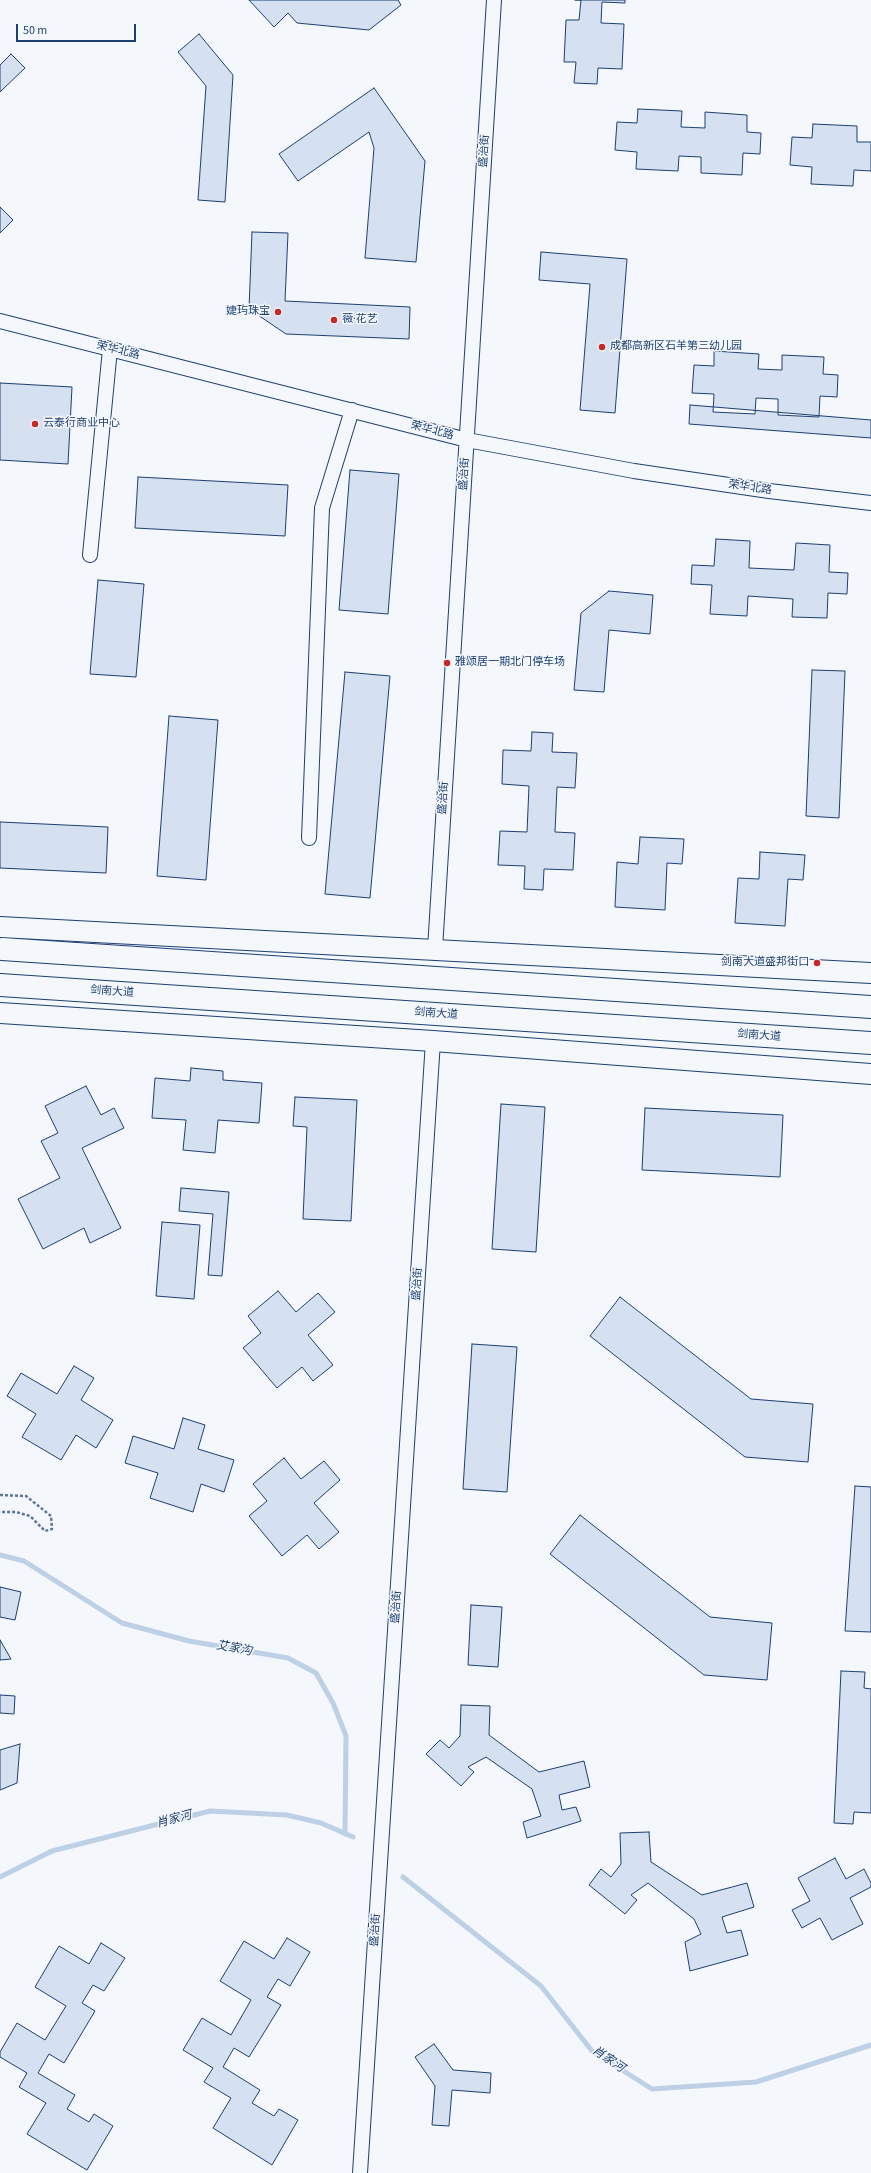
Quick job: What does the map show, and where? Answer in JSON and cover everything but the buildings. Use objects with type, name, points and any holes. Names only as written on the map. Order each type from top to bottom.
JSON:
[{"type":"highway","points":[[2,948],[871,1007]]},
{"type":"highway","name":"剑南大道","points":[[0,985],[871,1044]]},
{"type":"highway","points":[[841,1005],[871,995]]},
{"type":"highway","points":[[839,1041],[871,1055]]},
{"type":"main road","points":[[0,927],[871,973]]},
{"type":"main road","points":[[0,1013],[433,1041],[871,1074]]},
{"type":"street","name":"盛治街","points":[[435,949],[494,0]]},
{"type":"street","name":"荣华北路","points":[[0,321],[467,440],[634,471],[769,492],[871,503]]},
{"type":"street","points":[[90,555],[110,349]]},
{"type":"street","points":[[309,838],[322,508],[352,410]]},
{"type":"street","name":"盛治街","points":[[360,2173],[433,1041]]},
{"type":"path","points":[[0,1495],[26,1496],[51,1516],[52,1528],[45,1531],[30,1516],[16,1512],[0,1512]]},
{"type":"waterway","name":"艾家沟","points":[[0,1555],[24,1561],[122,1623],[189,1641],[288,1658],[316,1673],[333,1703],[346,1736],[345,1834]]},
{"type":"waterway","name":"肖家河","points":[[0,1877],[52,1851],[210,1811],[287,1815],[321,1823],[353,1837]]},
{"type":"waterway","name":"肖家河","points":[[403,1877],[541,1986],[592,2051],[652,2089],[756,2082],[871,2045]]},
{"type":"place","name":"婕玙珠宝","points":[[278,312]]},
{"type":"place","name":"薇·花艺","points":[[334,320]]},
{"type":"place","name":"成都高新区石羊第三幼儿园","points":[[602,347]]},
{"type":"place","name":"云泰行商业中心","points":[[35,424]]},
{"type":"place","name":"雅颂居一期北门停车场","points":[[447,663]]},
{"type":"place","name":"剑南大道盛邦街口","points":[[817,963]]}]
